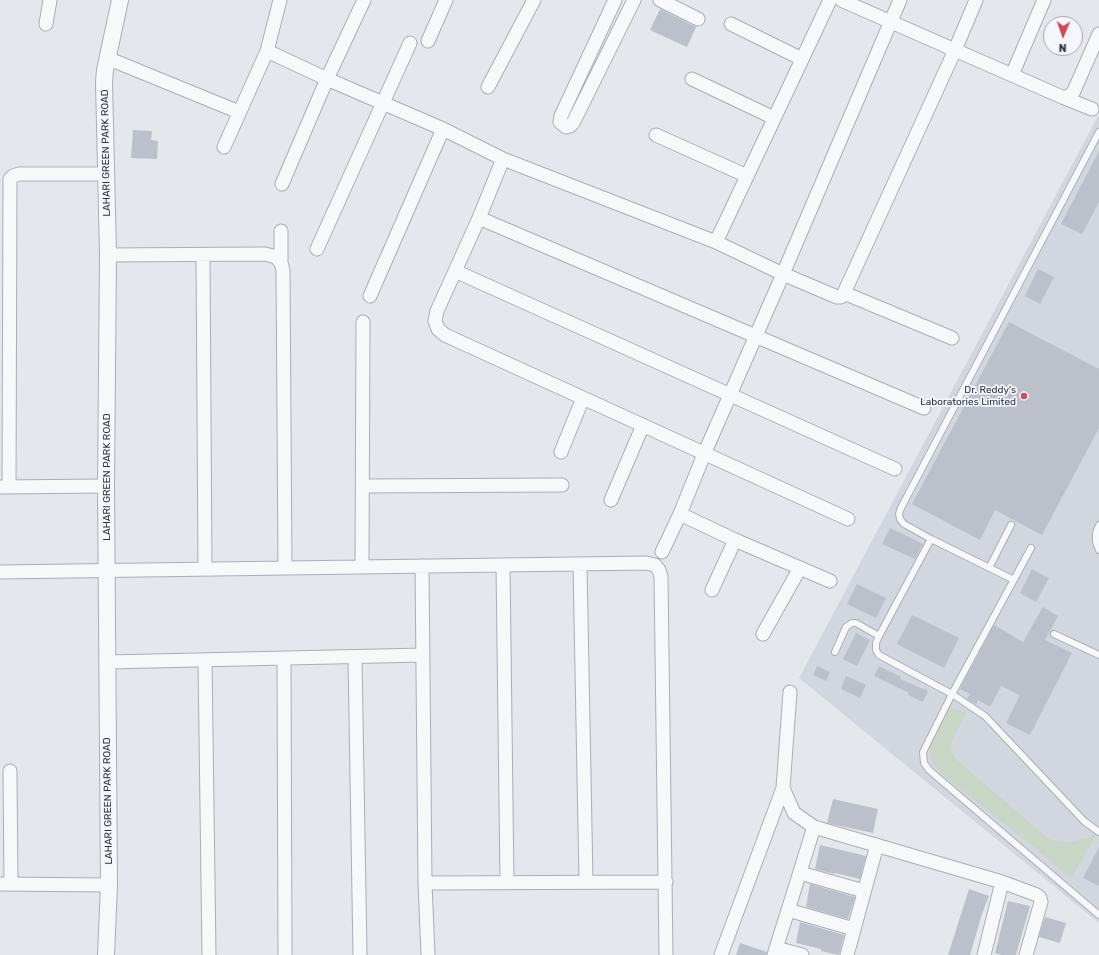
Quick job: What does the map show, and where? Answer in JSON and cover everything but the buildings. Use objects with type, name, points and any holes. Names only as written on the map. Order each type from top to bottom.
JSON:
[{"type":"street","points":[[46,24],[50,0]]},
{"type":"street","name":"LAHARI GREEN PARK ROAD","points":[[106,955],[109,885],[106,486],[108,256],[104,82],[107,58],[120,0]]},
{"type":"street","points":[[224,147],[267,51],[280,0]]},
{"type":"street","points":[[282,184],[327,79],[364,0]]},
{"type":"street","points":[[428,42],[446,0]]},
{"type":"street","points":[[488,87],[534,0]]},
{"type":"street","points":[[615,0],[561,116],[560,122],[566,126],[570,126],[573,122],[634,0]]},
{"type":"street","points":[[660,0],[698,19]]},
{"type":"street","points":[[716,242],[830,0]]},
{"type":"street","points":[[841,0],[1092,109]]},
{"type":"street","points":[[662,552],[680,514],[705,452],[900,0]]},
{"type":"street","points":[[267,51],[327,79],[443,129],[503,159],[716,242],[783,274],[837,297],[841,297],[955,50],[976,0]]},
{"type":"street","points":[[1012,75],[1044,0]]},
{"type":"street","points":[[731,24],[802,59]]},
{"type":"street","points":[[1062,97],[1070,96],[1073,93],[1099,34]]},
{"type":"street","points":[[317,249],[410,43]]},
{"type":"street","points":[[107,58],[239,112]]},
{"type":"street","points":[[692,79],[774,118]]},
{"type":"street","points":[[370,296],[443,129]]},
{"type":"street","points":[[656,135],[747,176]]},
{"type":"street","points":[[503,159],[479,218],[437,311],[435,321],[438,329],[445,335],[705,452],[848,519]]},
{"type":"street","points":[[106,174],[19,174],[10,179],[4,487],[106,486]]},
{"type":"street","points":[[479,218],[924,408]]},
{"type":"street","points":[[281,231],[281,263],[283,270],[285,568]]},
{"type":"street","points":[[108,256],[266,254],[276,257],[281,263]]},
{"type":"street","points":[[203,255],[205,569]]},
{"type":"street","points":[[455,271],[895,469]]},
{"type":"street","points":[[844,293],[952,338]]},
{"type":"street","points":[[362,567],[363,322]]},
{"type":"street","points":[[561,452],[583,398]]},
{"type":"street","points":[[611,500],[643,424]]},
{"type":"street","points":[[363,486],[562,485]]},
{"type":"street","points":[[680,514],[735,540],[830,581]]},
{"type":"street","points":[[712,590],[735,540]]},
{"type":"street","points":[[0,572],[646,563],[655,565],[659,570],[661,585],[666,955]]},
{"type":"street","points":[[580,564],[586,882]]},
{"type":"street","points":[[503,565],[507,882]]},
{"type":"street","points":[[422,566],[424,883],[428,955]]},
{"type":"street","points":[[763,634],[800,568]]},
{"type":"street","points":[[107,662],[423,655]]},
{"type":"street","points":[[355,657],[360,955]]},
{"type":"street","points":[[284,658],[286,955]]},
{"type":"street","points":[[205,660],[209,955]]},
{"type":"street","points":[[721,955],[783,788],[790,692]]},
{"type":"street","points":[[10,771],[6,884],[109,885]]},
{"type":"street","points":[[783,788],[794,813],[814,827],[1002,882],[1033,893],[1040,898],[1041,902],[1026,955]]},
{"type":"street","points":[[802,955],[775,951],[814,827]]},
{"type":"street","points":[[847,955],[877,845]]},
{"type":"street","points":[[800,873],[864,891]]},
{"type":"street","points":[[424,883],[666,882]]},
{"type":"street","points":[[984,955],[1002,882]]},
{"type":"street","points":[[788,910],[854,929]]},
{"type":"lane","points":[[1014,580],[904,524],[900,519],[901,508],[1099,132]]},
{"type":"lane","points":[[1099,524],[1096,533],[1096,542],[1099,550]]},
{"type":"lane","points":[[989,568],[1011,525]]},
{"type":"lane","points":[[931,539],[879,636],[876,643],[876,650],[879,656],[952,694],[985,716],[1084,821],[1099,832]]},
{"type":"lane","points":[[1031,548],[952,694],[923,752],[924,763],[929,770],[1099,915]]},
{"type":"lane","points":[[835,652],[846,627],[852,623],[856,623],[879,636]]},
{"type":"lane","points":[[1054,634],[1099,655]]},
{"type":"shaded area","name":"Dr. Reddy's Laboratories Limited","points":[[1099,114],[1099,923],[799,678]]},
{"type":"green space","points":[[949,706],[966,713],[951,743],[952,753],[958,761],[1049,839],[1061,842],[1072,842],[1097,834],[1071,879],[1034,847],[948,779],[933,763],[930,756],[930,746]]},
{"type":"place","name":"Dr. Reddy's Laboratories Limited","points":[[1024,396]]}]
